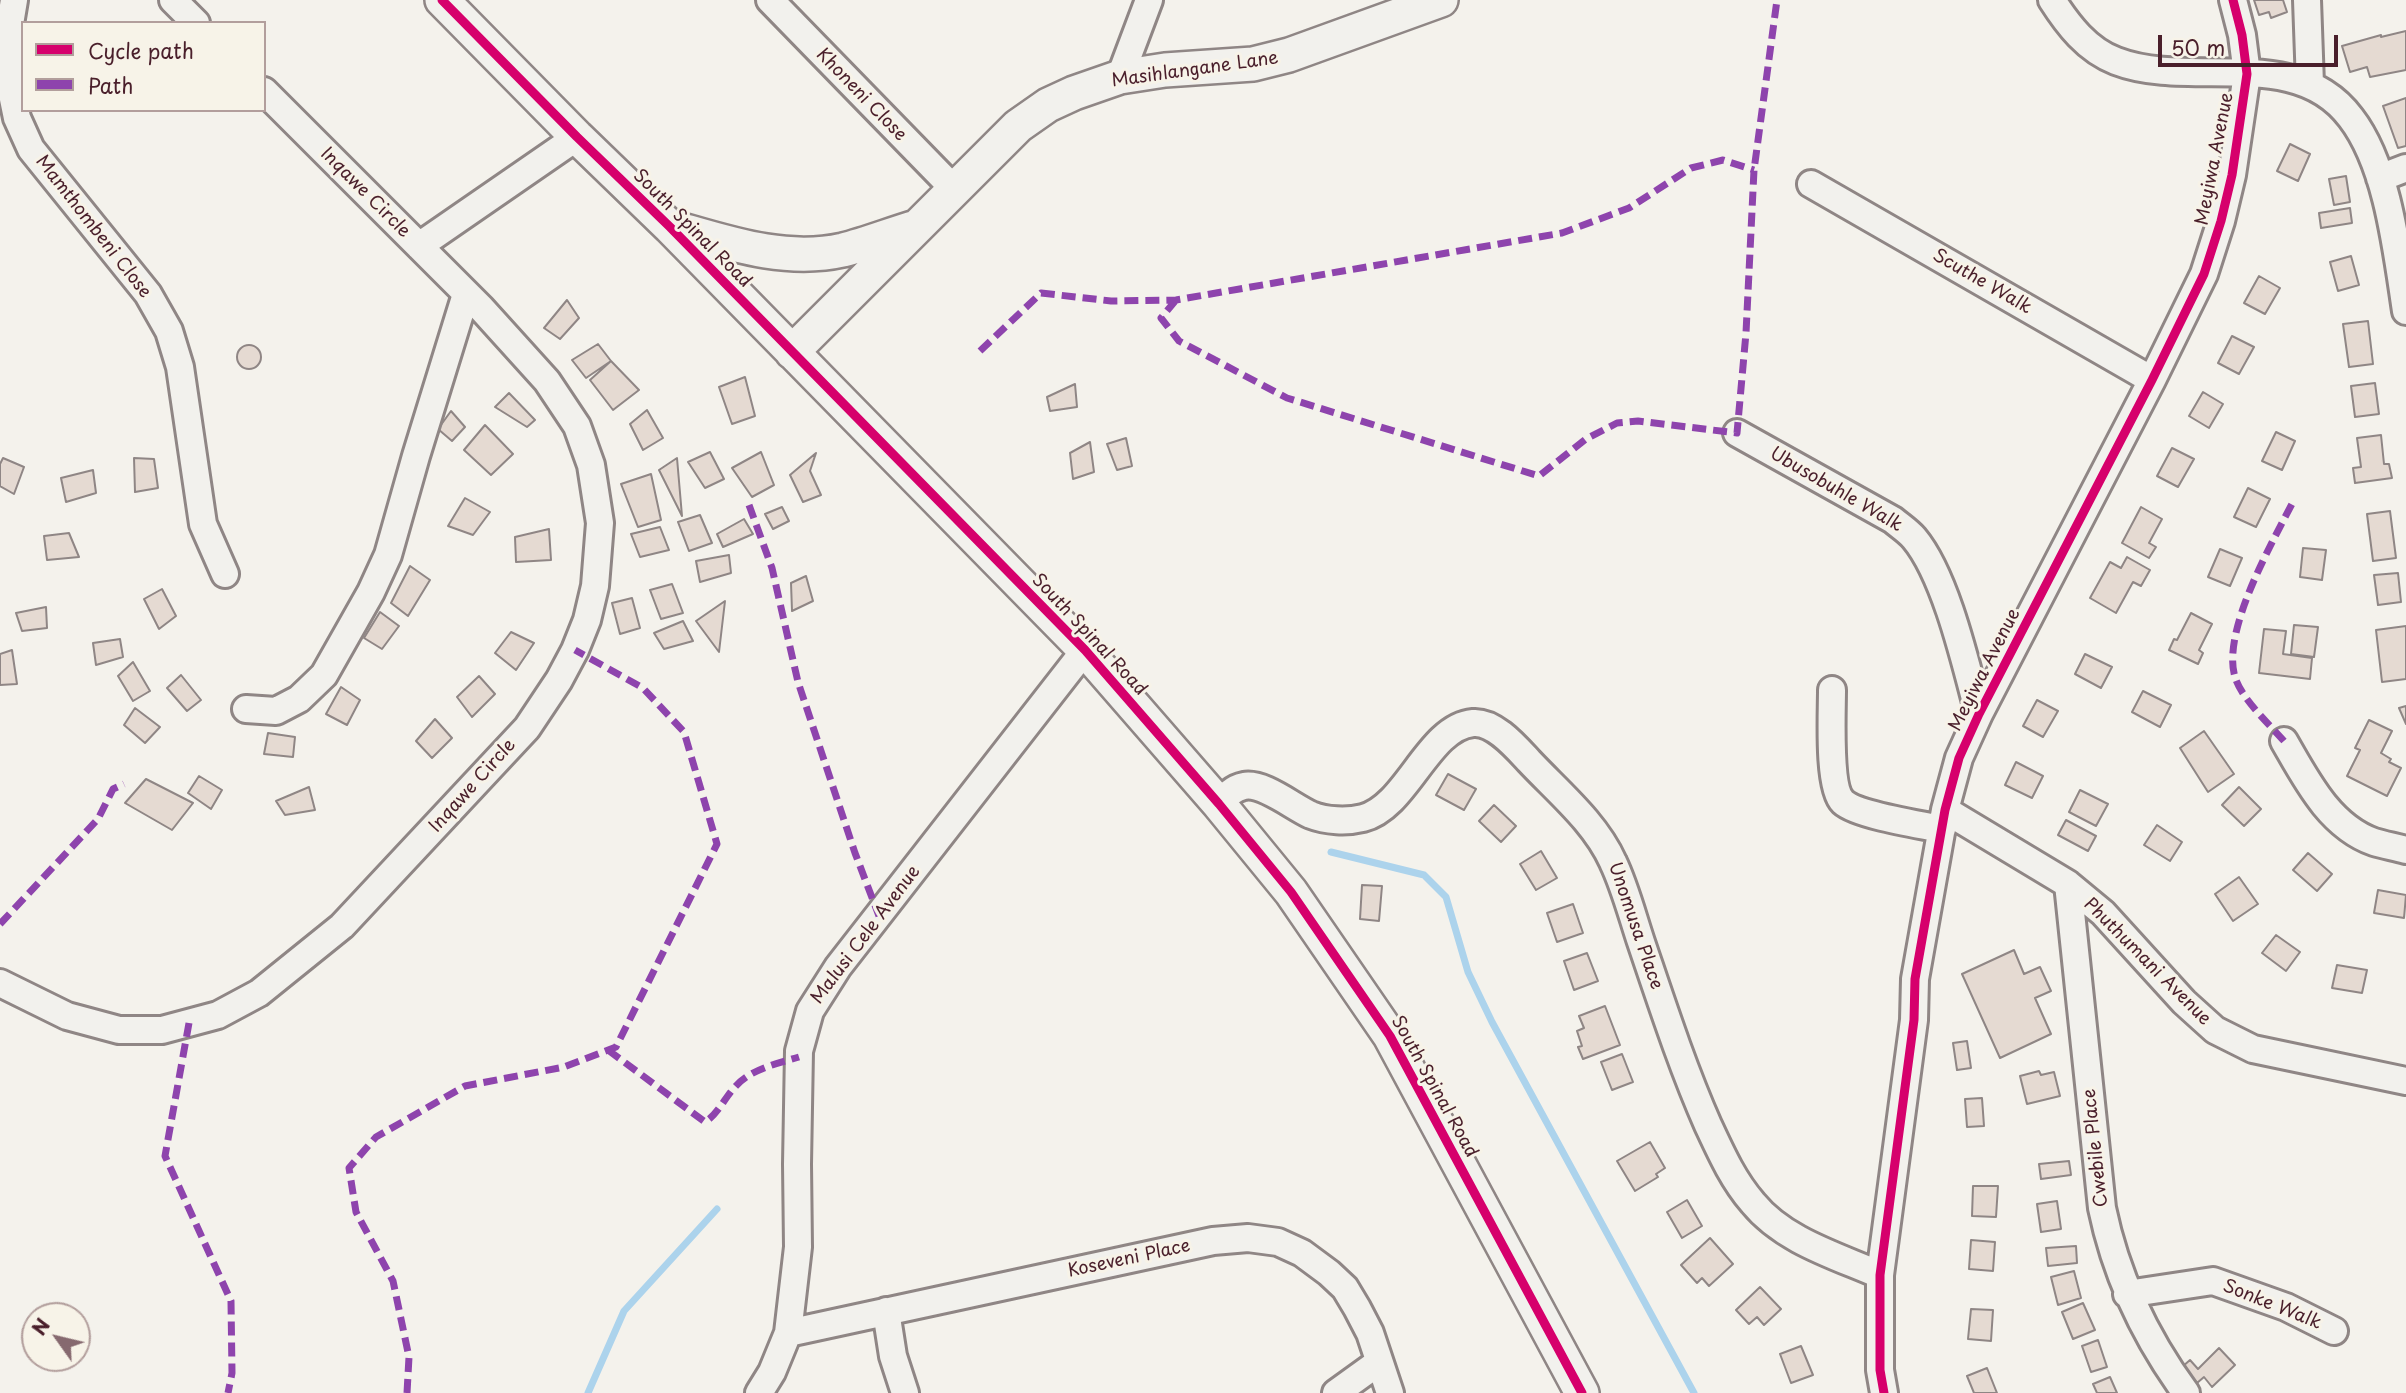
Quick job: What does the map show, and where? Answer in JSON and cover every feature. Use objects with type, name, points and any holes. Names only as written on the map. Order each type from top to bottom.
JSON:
[{"type":"street","name":"Mamthombeni Close","points":[[14,0],[8,36],[11,89],[17,118],[31,149],[148,293],[169,331],[180,367],[203,524],[225,574]]},
{"type":"street","points":[[173,0],[194,21]]},
{"type":"street","name":"South Spinal Road","points":[[442,0],[670,227],[1085,650],[1219,804],[1291,892],[1390,1036],[1582,1393]]},
{"type":"street","name":"Khoneni Close","points":[[770,0],[954,189]]},
{"type":"street","points":[[1120,78],[1149,0]]},
{"type":"street","name":"Masihlangane Lane","points":[[792,352],[1018,126],[1048,105],[1074,93],[1120,78],[1165,70],[1253,64],[1289,55],[1441,0]]},
{"type":"street","points":[[2052,0],[2067,23],[2087,44],[2114,61],[2146,70],[2287,77],[2310,84],[2334,99],[2352,119],[2367,145],[2380,177],[2388,207],[2406,311]]},
{"type":"street","name":"Meyiwa Avenue","points":[[1884,1393],[1880,1370],[1880,1275],[1914,1020],[1916,979],[1943,820],[1959,758],[1979,714],[2204,274],[2232,176],[2247,74],[2242,34],[2233,0]]},
{"type":"street","points":[[2307,0],[2310,84]]},
{"type":"street","name":"Inqawe Circle","points":[[0,983],[67,1016],[119,1030],[162,1030],[218,1016],[259,993],[342,926],[527,727],[559,680],[587,620],[594,586],[600,523],[591,465],[576,426],[547,381],[511,339],[266,93]]},
{"type":"street","points":[[419,246],[577,137]]},
{"type":"street","points":[[2380,177],[2406,168]]},
{"type":"street","name":"Scuthe Walk","points":[[1811,184],[2152,380]]},
{"type":"street","points":[[670,227],[739,247],[788,254],[843,250],[918,227]]},
{"type":"street","points":[[246,709],[276,711],[299,699],[324,675],[371,592],[388,555],[415,456],[466,294]]},
{"type":"street","name":"Ubusobuhle Walk","points":[[1737,433],[1893,520],[1912,536],[1925,554],[1939,583],[1979,714]]},
{"type":"street","name":"Malusi Cele Avenue","points":[[759,1393],[772,1372],[788,1333],[798,1247],[799,1051],[810,1011],[838,967],[1085,650]]},
{"type":"street","name":"Phuthumani Avenue","points":[[1832,690],[1834,786],[1843,802],[1867,812],[1943,820],[2068,884],[2103,913],[2184,1002],[2214,1030],[2253,1049],[2406,1080]]},
{"type":"street","name":"Unomusa Place","points":[[1219,804],[1234,789],[1246,785],[1261,788],[1326,820],[1365,818],[1397,794],[1434,748],[1451,733],[1474,723],[1499,733],[1590,825],[1613,861],[1687,1078],[1726,1165],[1739,1185],[1767,1219],[1785,1232],[1880,1275]]},
{"type":"street","points":[[2284,741],[2315,793],[2342,824],[2371,841],[2406,850]]},
{"type":"street","name":"Cwebile Place","points":[[2068,884],[2102,1208],[2109,1244],[2127,1294],[2165,1365],[2186,1393]]},
{"type":"street","name":"Koseveni Place","points":[[788,1333],[1213,1241],[1248,1238],[1278,1242],[1302,1253],[1345,1288],[1370,1333],[1390,1393]]},
{"type":"street","name":"Sonke Walk","points":[[2127,1294],[2213,1281],[2286,1307],[2334,1331]]},
{"type":"street","points":[[886,1311],[893,1356],[905,1393]]},
{"type":"street","points":[[1336,1393],[1380,1362]]},
{"type":"building","points":[[2254,0],[2283,0],[2287,12],[2271,18],[2269,12],[2259,15]]},
{"type":"building","points":[[2406,31],[2406,70],[2370,77],[2367,67],[2350,72],[2342,46]]},
{"type":"building","points":[[2406,98],[2406,146],[2398,148],[2383,106]]},
{"type":"building","points":[[2290,144],[2310,154],[2298,181],[2277,171]]},
{"type":"building","points":[[2346,176],[2350,202],[2334,205],[2329,179]]},
{"type":"building","points":[[2350,208],[2352,223],[2321,228],[2319,213]]},
{"type":"building","points":[[2351,256],[2359,285],[2338,291],[2330,262]]},
{"type":"building","points":[[2259,276],[2280,288],[2265,314],[2244,303]]},
{"type":"building","points":[[567,300],[579,318],[560,339],[544,328]]},
{"type":"building","points":[[2368,321],[2373,364],[2349,367],[2343,324]]},
{"type":"building","points":[[2232,336],[2254,347],[2239,374],[2218,363]]},
{"type":"building","points":[[598,344],[611,361],[586,378],[572,360]]},
{"type":"building","points":[[249,345],[260,352],[261,357],[254,368],[249,369],[238,362],[237,357],[244,346]]},
{"type":"building","points":[[611,361],[639,390],[613,410],[590,380]]},
{"type":"building","points":[[745,377],[755,416],[732,424],[719,387]]},
{"type":"building","points":[[2375,383],[2379,414],[2355,417],[2351,386]]},
{"type":"building","points":[[1075,384],[1077,407],[1050,411],[1047,397]]},
{"type":"building","points":[[2203,392],[2223,404],[2209,428],[2189,416]]},
{"type":"building","points":[[509,393],[535,420],[527,427],[495,407]]},
{"type":"building","points":[[647,410],[663,438],[643,450],[630,424]]},
{"type":"building","points":[[451,411],[465,427],[452,441],[438,429]]},
{"type":"building","points":[[485,425],[513,454],[491,475],[464,450]]},
{"type":"building","points":[[2276,432],[2295,441],[2282,470],[2262,461]]},
{"type":"building","points":[[2381,435],[2384,464],[2389,464],[2392,478],[2355,483],[2353,468],[2361,467],[2357,438]]},
{"type":"building","points":[[1126,438],[1132,466],[1117,470],[1107,444]]},
{"type":"building","points":[[1090,442],[1094,472],[1073,479],[1070,453]]},
{"type":"building","points":[[2172,448],[2194,459],[2178,487],[2157,476]]},
{"type":"building","points":[[710,452],[724,479],[705,488],[688,462]]},
{"type":"building","points":[[761,452],[774,485],[752,497],[732,468]]},
{"type":"building","points":[[816,453],[810,471],[821,495],[803,502],[790,475]]},
{"type":"building","points":[[3,458],[24,467],[14,494],[0,486],[0,464]]},
{"type":"building","points":[[134,458],[154,459],[158,488],[135,492]]},
{"type":"building","points":[[677,458],[682,516],[659,470]]},
{"type":"building","points":[[93,470],[96,493],[66,502],[61,478]]},
{"type":"building","points":[[651,474],[661,520],[638,527],[621,484]]},
{"type":"building","points":[[2248,488],[2270,499],[2256,527],[2234,517]]},
{"type":"building","points":[[465,498],[490,512],[473,535],[448,526]]},
{"type":"building","points":[[782,507],[789,521],[773,529],[765,514]]},
{"type":"building","points":[[2141,507],[2162,519],[2149,543],[2156,547],[2149,558],[2122,543]]},
{"type":"building","points":[[2390,511],[2396,558],[2373,561],[2367,514]]},
{"type":"building","points":[[700,515],[712,543],[689,551],[678,522]]},
{"type":"building","points":[[744,519],[753,534],[723,547],[717,534]]},
{"type":"building","points":[[660,527],[669,550],[640,557],[631,534]]},
{"type":"building","points":[[549,529],[551,560],[516,562],[515,537]]},
{"type":"building","points":[[69,533],[79,557],[47,560],[44,536]]},
{"type":"building","points":[[2303,548],[2326,550],[2322,580],[2300,577]]},
{"type":"building","points":[[2220,549],[2242,558],[2230,586],[2208,577]]},
{"type":"building","points":[[729,555],[731,573],[700,582],[696,561]]},
{"type":"building","points":[[2127,557],[2150,570],[2141,586],[2133,582],[2116,613],[2090,598],[2110,562],[2121,568]]},
{"type":"building","points":[[410,566],[430,580],[408,616],[391,603]]},
{"type":"building","points":[[2398,573],[2401,602],[2378,605],[2374,575]]},
{"type":"building","points":[[806,576],[813,601],[792,611],[791,583]]},
{"type":"building","points":[[672,584],[683,613],[661,619],[650,590]]},
{"type":"building","points":[[162,589],[176,616],[159,629],[144,599]]},
{"type":"building","points":[[632,598],[640,628],[620,634],[612,603]]},
{"type":"building","points":[[725,601],[719,652],[696,621]]},
{"type":"building","points":[[46,607],[47,628],[22,631],[16,613]]},
{"type":"building","points":[[380,612],[399,626],[382,649],[364,638]]},
{"type":"building","points":[[2191,613],[2212,624],[2199,650],[2203,653],[2198,664],[2169,650]]},
{"type":"building","points":[[683,621],[693,641],[664,649],[654,633]]},
{"type":"building","points":[[2294,625],[2318,627],[2314,657],[2291,654]]},
{"type":"building","points":[[2406,626],[2406,679],[2382,682],[2376,630]]},
{"type":"building","points":[[2264,629],[2286,631],[2283,654],[2312,658],[2310,679],[2259,673]]},
{"type":"building","points":[[511,632],[534,643],[516,670],[495,653]]},
{"type":"building","points":[[120,639],[123,657],[96,665],[93,643]]},
{"type":"building","points":[[12,650],[17,684],[0,685],[0,654]]},
{"type":"building","points":[[2085,654],[2112,667],[2101,688],[2075,674]]},
{"type":"building","points":[[133,662],[150,691],[133,701],[118,676]]},
{"type":"building","points":[[181,675],[201,700],[187,711],[167,688]]},
{"type":"building","points":[[479,676],[495,694],[472,717],[457,697]]},
{"type":"building","points":[[341,687],[360,700],[347,725],[326,714]]},
{"type":"building","points":[[2143,691],[2171,705],[2160,727],[2132,712]]},
{"type":"building","points":[[2037,700],[2058,711],[2043,737],[2023,726]]},
{"type":"building","points":[[2406,706],[2406,724],[2399,708]]},
{"type":"building","points":[[135,708],[160,727],[145,743],[124,725]]},
{"type":"building","points":[[435,719],[452,738],[432,758],[416,741]]},
{"type":"building","points":[[2369,720],[2392,731],[2381,753],[2391,759],[2389,762],[2401,768],[2387,796],[2347,776],[2360,750],[2355,748]]},
{"type":"building","points":[[2204,731],[2234,774],[2208,792],[2180,748]]},
{"type":"building","points":[[268,733],[295,737],[293,757],[264,754]]},
{"type":"building","points":[[2016,762],[2043,776],[2032,798],[2005,785]]},
{"type":"building","points":[[1448,774],[1476,789],[1464,810],[1436,795]]},
{"type":"building","points":[[199,776],[222,790],[211,809],[188,793]]},
{"type":"building","points":[[146,779],[193,803],[172,830],[125,803]]},
{"type":"building","points":[[309,787],[315,810],[285,815],[276,801]]},
{"type":"building","points":[[2239,787],[2261,809],[2244,826],[2222,805]]},
{"type":"building","points":[[2080,790],[2108,804],[2096,826],[2069,812]]},
{"type":"building","points":[[1494,805],[1516,826],[1501,842],[1479,821]]},
{"type":"building","points":[[2066,820],[2096,836],[2088,851],[2058,835]]},
{"type":"building","points":[[2157,825],[2182,842],[2170,861],[2144,845]]},
{"type":"building","points":[[1541,851],[1557,878],[1536,890],[1520,864]]},
{"type":"building","points":[[2308,853],[2332,874],[2317,891],[2293,870]]},
{"type":"building","points":[[2239,877],[2258,904],[2233,921],[2215,894]]},
{"type":"building","points":[[1362,885],[1382,886],[1379,921],[1360,919]]},
{"type":"building","points":[[2378,890],[2406,895],[2404,918],[2374,913]]},
{"type":"building","points":[[1573,904],[1583,933],[1557,942],[1547,913]]},
{"type":"building","points":[[2276,935],[2300,952],[2286,971],[2262,953]]},
{"type":"building","points":[[2014,950],[2024,974],[2040,967],[2051,991],[2035,998],[2051,1034],[2000,1058],[1962,974]]},
{"type":"building","points":[[1587,953],[1598,981],[1574,990],[1564,961]]},
{"type":"building","points":[[2337,965],[2367,970],[2362,993],[2332,988]]},
{"type":"building","points":[[1605,1006],[1620,1045],[1583,1059],[1578,1047],[1582,1046],[1577,1031],[1584,1028],[1579,1016]]},
{"type":"building","points":[[1967,1041],[1971,1068],[1957,1070],[1953,1043]]},
{"type":"building","points":[[1622,1054],[1633,1082],[1612,1090],[1601,1062]]},
{"type":"building","points":[[2039,1071],[2041,1075],[2054,1072],[2060,1096],[2027,1104],[2020,1076]]},
{"type":"building","points":[[1982,1098],[1984,1126],[1967,1127],[1965,1099]]},
{"type":"building","points":[[1650,1142],[1665,1168],[1656,1174],[1658,1177],[1635,1191],[1617,1161]]},
{"type":"building","points":[[2069,1161],[2071,1175],[2041,1179],[2039,1164]]},
{"type":"building","points":[[1973,1186],[1998,1186],[1996,1217],[1972,1216]]},
{"type":"building","points":[[1687,1200],[1702,1226],[1682,1238],[1667,1212]]},
{"type":"building","points":[[2057,1201],[2061,1229],[2041,1232],[2037,1204]]},
{"type":"building","points":[[1710,1238],[1733,1264],[1709,1286],[1702,1278],[1697,1283],[1681,1265]]},
{"type":"building","points":[[1971,1240],[1995,1242],[1993,1271],[1969,1269]]},
{"type":"building","points":[[2076,1246],[2077,1263],[2048,1266],[2046,1248]]},
{"type":"building","points":[[2074,1271],[2081,1298],[2058,1305],[2051,1277]]},
{"type":"building","points":[[1760,1287],[1781,1309],[1764,1325],[1757,1317],[1749,1324],[1736,1310]]},
{"type":"building","points":[[2083,1303],[2095,1330],[2073,1339],[2062,1312]]},
{"type":"building","points":[[1971,1309],[1993,1310],[1991,1341],[1968,1339]]},
{"type":"building","points":[[2098,1340],[2107,1367],[2091,1372],[2082,1346]]},
{"type":"building","points":[[1801,1346],[1813,1375],[1791,1383],[1780,1354]]},
{"type":"building","points":[[2219,1348],[2235,1365],[2212,1387],[2204,1377],[2197,1383],[2182,1367],[2190,1360],[2198,1369]]},
{"type":"building","points":[[1987,1368],[1997,1393],[1974,1393],[1967,1376]]},
{"type":"building","points":[[2110,1377],[2117,1393],[2097,1393],[2093,1384]]},
{"type":"waterway","points":[[1331,852],[1424,875],[1446,897],[1468,972],[1492,1022],[1694,1393]]},
{"type":"waterway","points":[[588,1393],[624,1311],[717,1209]]},
{"type":"marked path","points":[[1176,300],[1161,318],[1179,341],[1287,398],[1539,476],[1586,439],[1617,423],[1638,421],[1737,433],[1746,333],[1754,170],[1777,0]]},
{"type":"marked path","points":[[980,351],[1041,293],[1111,301],[1176,300],[1562,233],[1629,208],[1691,168],[1723,160],[1754,170]]},
{"type":"marked path","points":[[2284,741],[2238,685],[2233,658],[2235,636],[2251,587],[2294,500]]},
{"type":"marked path","points":[[749,505],[772,568],[798,682],[879,916]]},
{"type":"marked path","points":[[407,1393],[409,1357],[393,1281],[356,1212],[349,1168],[376,1137],[465,1086],[564,1067],[616,1047],[717,844],[684,732],[643,688],[575,650]]},
{"type":"marked path","points":[[0,924],[98,819],[113,789],[124,784]]},
{"type":"marked path","points":[[189,1023],[165,1156],[231,1301],[232,1373],[228,1393]]},
{"type":"marked path","points":[[608,1050],[705,1122],[748,1076],[799,1057]]},
{"type":"cycle path","points":[[442,0],[670,227],[1085,650],[1219,804],[1291,892],[1390,1036],[1582,1393]]},
{"type":"cycle path","points":[[1884,1393],[1880,1370],[1880,1275],[1914,1020],[1915,979],[1945,810],[1959,758],[1979,714],[2204,274],[2232,175],[2247,74],[2242,35],[2233,0]]}]
